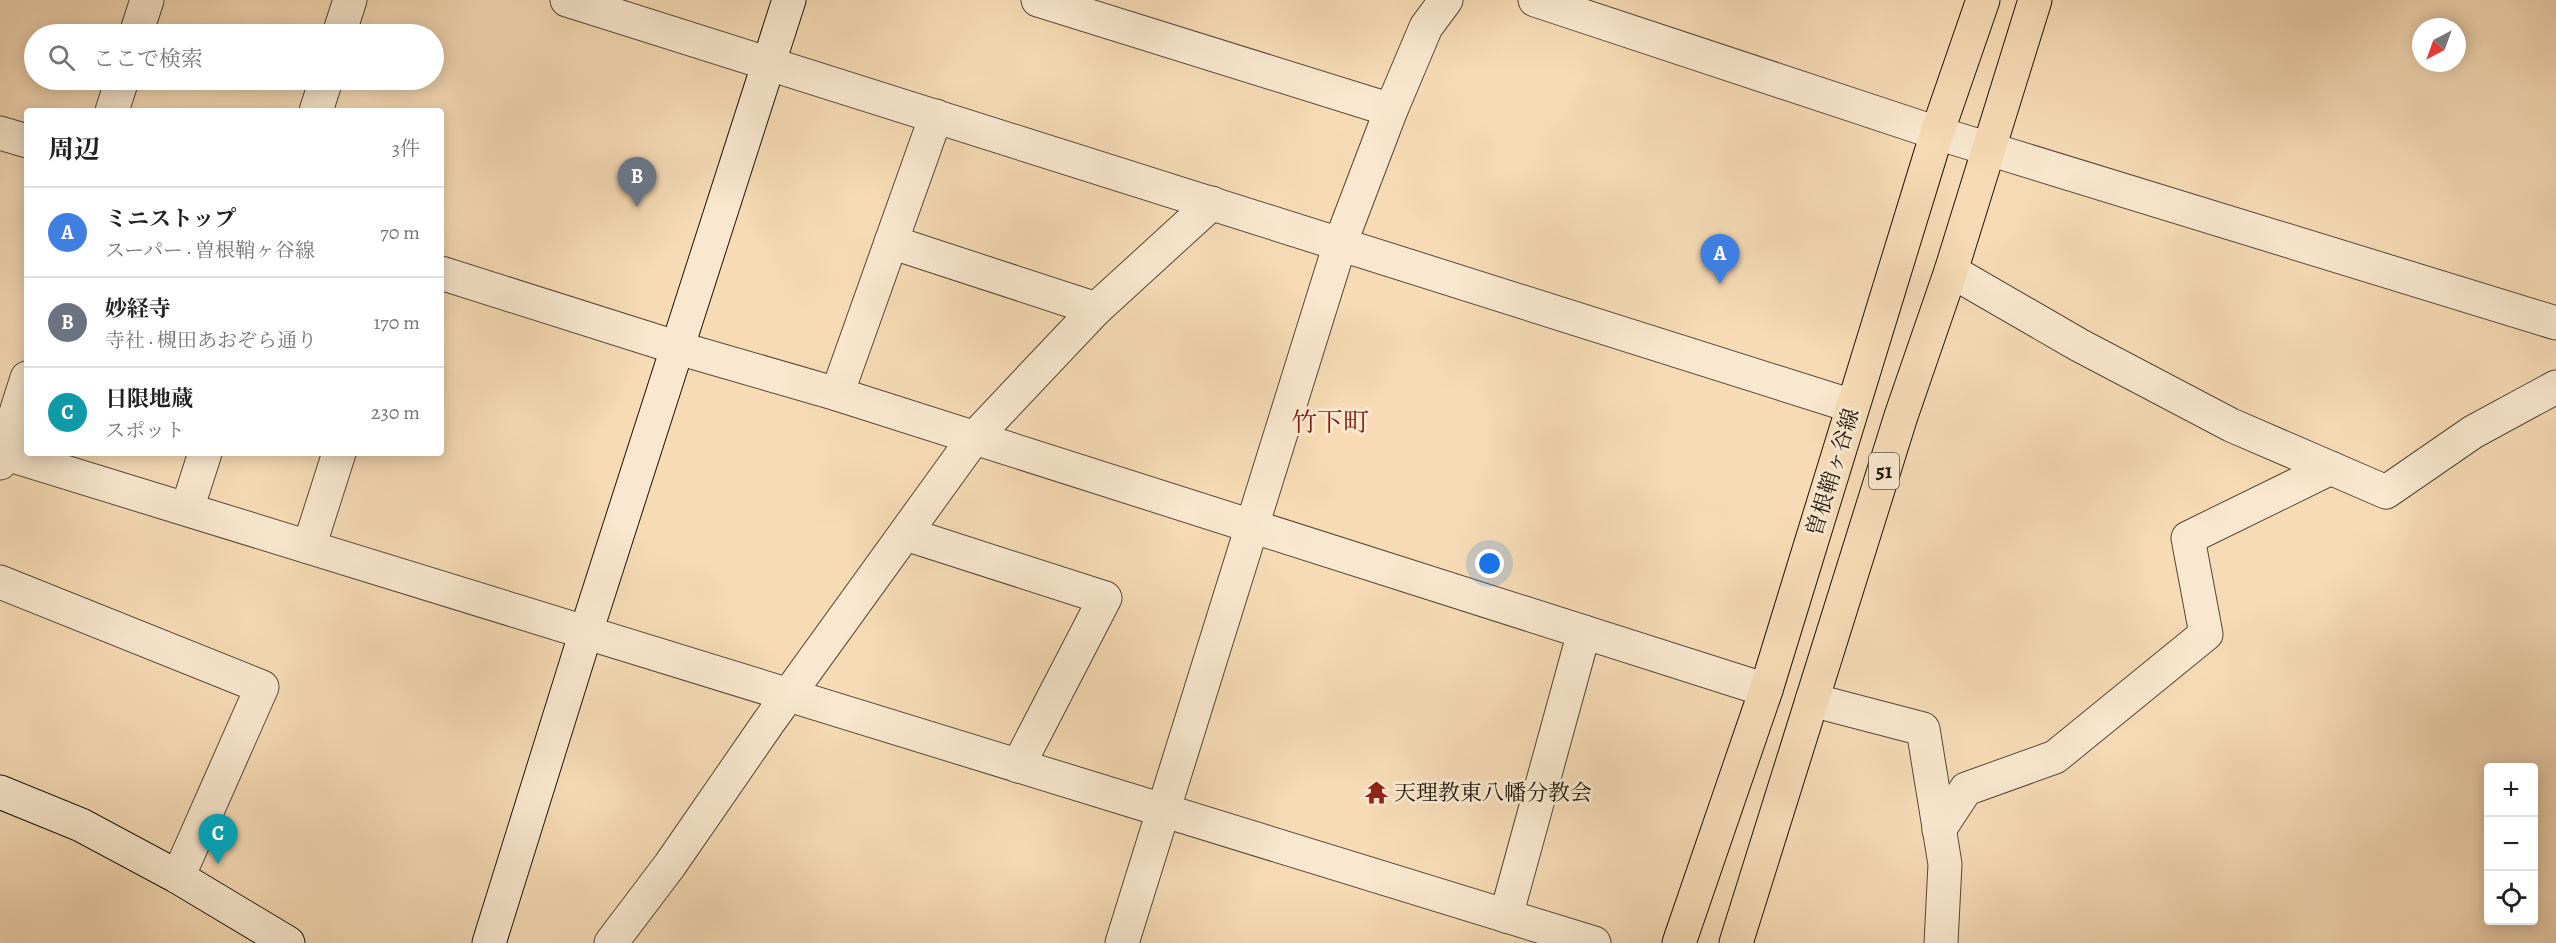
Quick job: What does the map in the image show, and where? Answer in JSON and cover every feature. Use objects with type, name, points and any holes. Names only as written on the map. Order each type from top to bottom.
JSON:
[{"type":"main road","name":"曽根鞘ヶ谷線","points":[[1679,943],[1766,690],[1937,133],[1983,0]]},
{"type":"main road","name":"51","points":[[1736,943],[1901,416],[1951,271],[1988,147],[2036,0]]},
{"type":"street","points":[[139,24],[147,0]]},
{"type":"street","points":[[342,24],[350,0]]},
{"type":"street","points":[[567,0],[1852,406]]},
{"type":"street","points":[[489,943],[586,632],[789,0]]},
{"type":"street","points":[[1038,0],[1391,110]]},
{"type":"street","points":[[1122,943],[1340,244],[1391,110],[1426,27],[1446,0]]},
{"type":"street","points":[[1535,0],[1937,133],[2556,322]]},
{"type":"street","points":[[113,108],[119,90]]},
{"type":"street","points":[[317,108],[323,90]]},
{"type":"street","points":[[837,394],[936,116]]},
{"type":"street","points":[[0,133],[24,140]]},
{"type":"street","points":[[611,943],[670,865],[974,438],[1096,309],[1212,203]]},
{"type":"street","points":[[891,242],[1096,309]]},
{"type":"street","points":[[1951,271],[2079,345],[2221,419],[2386,492],[2473,432],[2556,387]]},
{"type":"street","points":[[444,274],[678,348],[837,394],[1766,690]]},
{"type":"street","points":[[24,387],[1,456],[187,509],[1594,943]]},
{"type":"street","points":[[187,509],[204,456]]},
{"type":"street","points":[[309,547],[338,456]]},
{"type":"street","points":[[1939,830],[1966,789],[2055,758],[2206,634],[2188,538],[2331,468]]},
{"type":"street","points":[[906,534],[1105,598],[1018,766]]},
{"type":"street","points":[[0,582],[262,687],[178,877]]},
{"type":"street","points":[[1506,916],[1584,632]]},
{"type":"street","points":[[1812,700],[1923,729],[1945,864],[1941,943]]},
{"type":"street","points":[[0,792],[81,825],[178,877],[288,943]]},
{"type":"place","name":"妙経寺","points":[[637,207]]},
{"type":"place","name":"ミニストップ","points":[[1720,284]]},
{"type":"place","name":"天理教東八幡分教会","points":[[1376,792]]},
{"type":"place","name":"日限地蔵","points":[[218,864]]},
{"type":"district","name":"竹下町","points":[[1330,422]]}]
